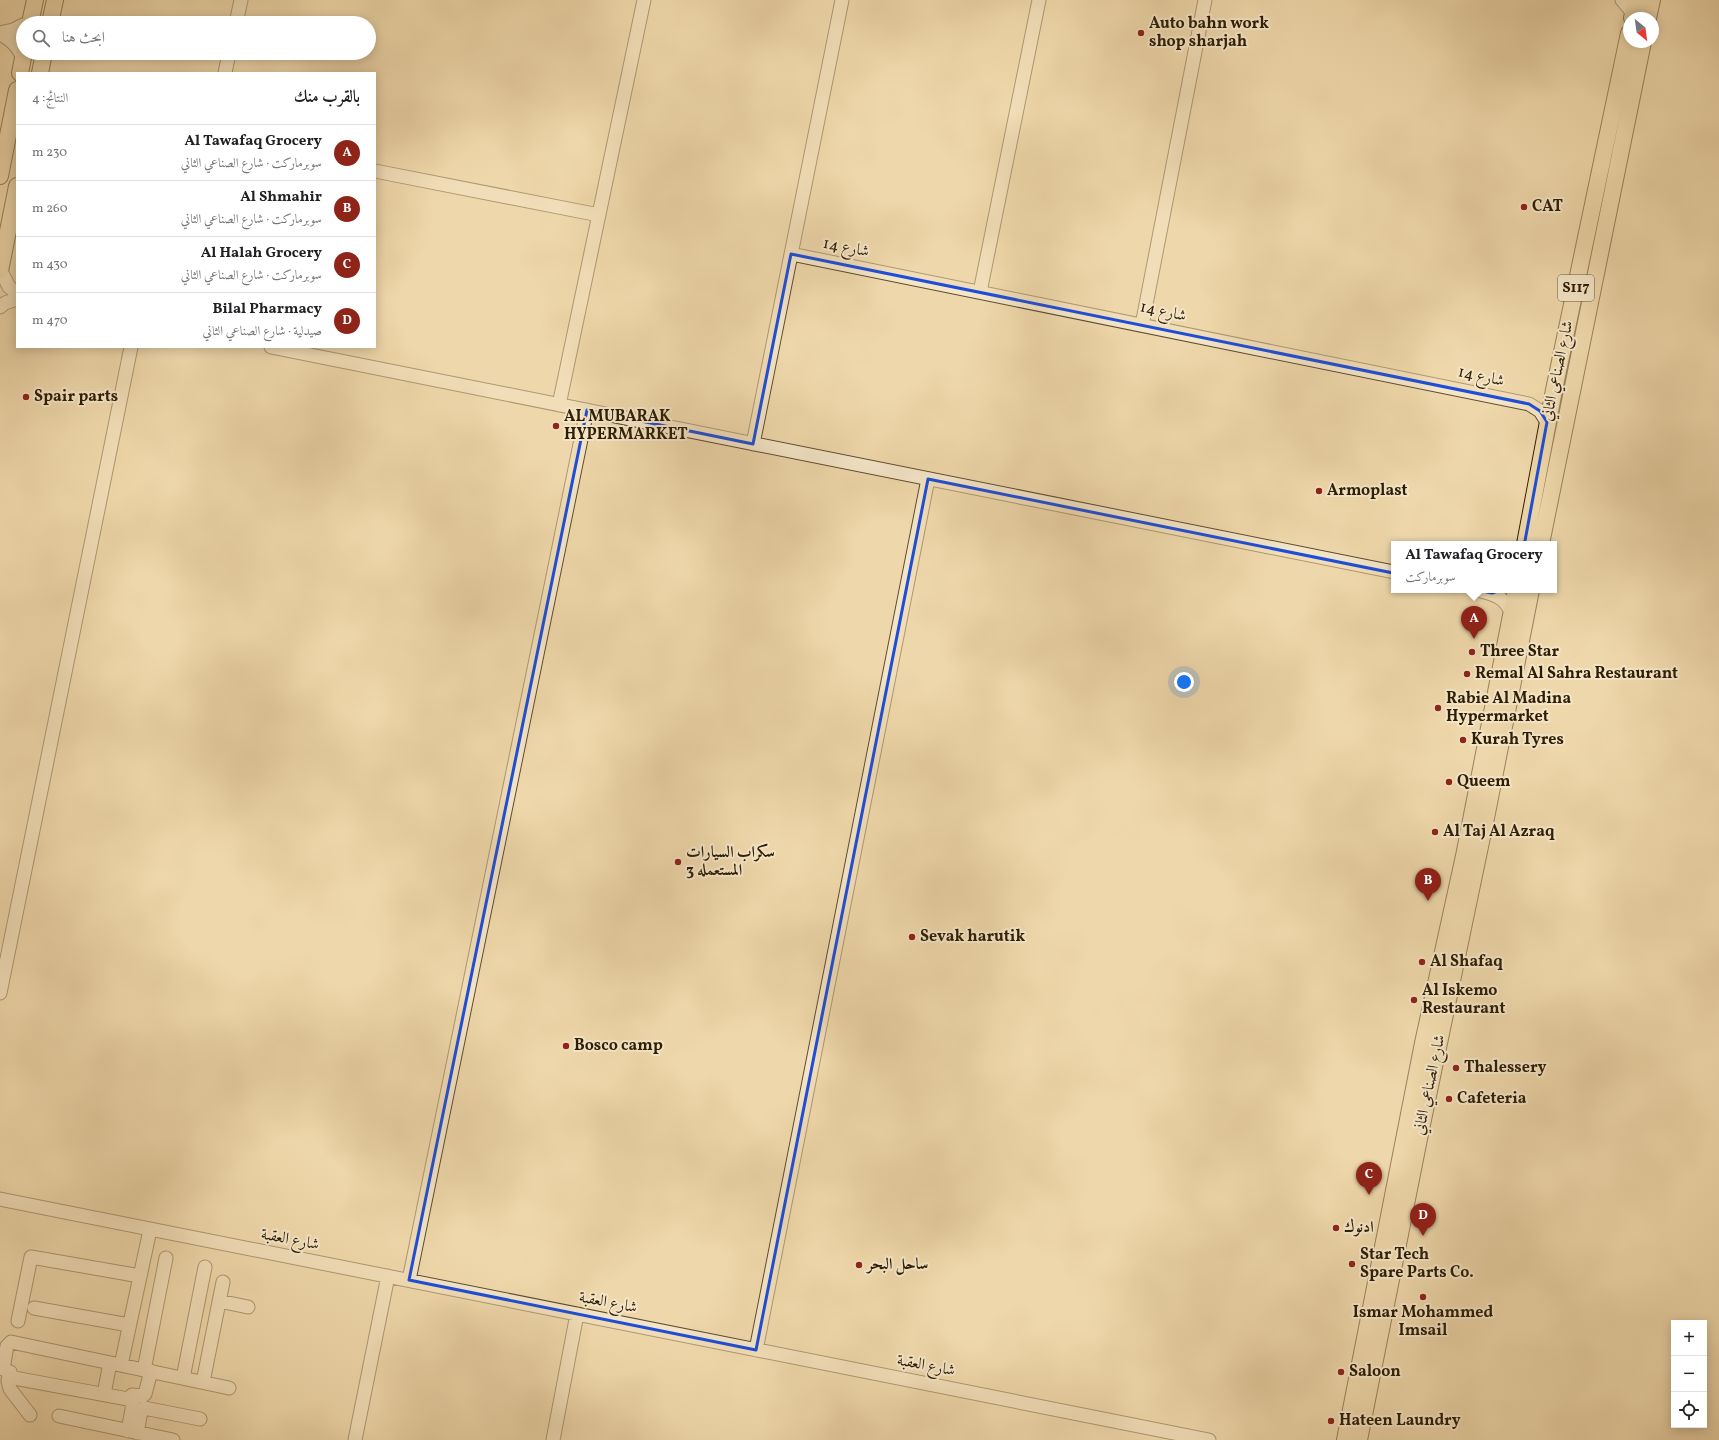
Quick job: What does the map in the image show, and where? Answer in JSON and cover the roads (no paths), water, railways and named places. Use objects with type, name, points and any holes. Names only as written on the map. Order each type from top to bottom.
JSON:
[{"type":"main road","points":[[30,16],[35,0]]},
{"type":"main road","points":[[51,16],[54,0]]},
{"type":"main road","points":[[1637,12],[1652,0]]},
{"type":"main road","name":"شارع الصناعي الثاني","points":[[1526,541],[1547,422],[1626,48]]},
{"type":"main road","name":"شارع الصناعي الثاني","points":[[1542,541],[1642,48]]},
{"type":"main road","points":[[40,72],[43,60]]},
{"type":"main road","points":[[0,176],[16,95]]},
{"type":"main road","points":[[0,270],[16,191]]},
{"type":"main road","name":"شارع الصناعي الثاني","points":[[1345,1440],[1426,1029],[1464,856],[1516,593]]},
{"type":"main road","name":"شارع الصناعي الثاني","points":[[1359,1440],[1530,593]]},
{"type":"street","points":[[238,16],[241,0]]},
{"type":"street","points":[[559,405],[644,0]]},
{"type":"street","points":[[753,444],[842,0]]},
{"type":"street","points":[[980,292],[1039,0]]},
{"type":"street","points":[[1142,325],[1205,0]]},
{"type":"street","points":[[1622,0],[1637,12]]},
{"type":"street","points":[[0,33],[16,28]]},
{"type":"street","points":[[0,33],[11,40],[16,46]]},
{"type":"street","points":[[225,72],[228,60]]},
{"type":"street","points":[[376,171],[599,215]]},
{"type":"street","name":"شارع 14","points":[[791,254],[1529,404],[1540,411],[1547,422]]},
{"type":"street","points":[[0,270],[9,287],[16,292]]},
{"type":"street","points":[[0,307],[5,303],[16,299]]},
{"type":"street","points":[[0,992],[131,348]]},
{"type":"street","points":[[276,348],[1391,571]]},
{"type":"street","points":[[1529,404],[1543,400],[1554,390]]},
{"type":"street","points":[[409,1280],[587,410]]},
{"type":"street","points":[[756,1350],[928,478]]},
{"type":"street","points":[[1488,593],[1505,600],[1512,614]]},
{"type":"street","name":"شارع العقبة","points":[[0,1199],[1209,1440]]},
{"type":"street","points":[[104,1394],[129,1325],[150,1230]]},
{"type":"street","points":[[18,1321],[31,1257],[140,1276]]},
{"type":"street","points":[[9,1377],[128,1398],[132,1395],[143,1396],[145,1394],[156,1307],[166,1258]]},
{"type":"street","points":[[183,1378],[205,1267]]},
{"type":"street","points":[[355,1440],[388,1276]]},
{"type":"street","points":[[203,1382],[223,1282]]},
{"type":"street","points":[[219,1301],[248,1307]]},
{"type":"street","points":[[134,1303],[156,1307]]},
{"type":"street","points":[[34,1308],[129,1325]]},
{"type":"street","points":[[553,1440],[577,1314]]},
{"type":"street","points":[[196,1315],[216,1319]]},
{"type":"street","points":[[30,1415],[10,1389],[8,1381],[10,1372],[3,1368],[7,1346],[11,1342],[229,1388]]},
{"type":"street","points":[[128,1398],[133,1404],[132,1432]]},
{"type":"street","points":[[132,1432],[141,1411],[144,1408],[200,1419]]},
{"type":"street","points":[[59,1416],[173,1440]]},
{"type":"place","name":"Auto bahn work shop sharjah","points":[[1141,33]]},
{"type":"place","name":"CAT","points":[[1524,207]]},
{"type":"place","name":"Spair parts","points":[[26,397]]},
{"type":"place","name":"AL MUBARAK HYPERMARKET","points":[[556,426]]},
{"type":"place","name":"Armoplast","points":[[1319,491]]},
{"type":"place","name":"Al Tawafaq Grocery","points":[[1474,639]]},
{"type":"place","name":"Three Star","points":[[1472,652]]},
{"type":"place","name":"Remal Al Sahra Restaurant","points":[[1467,674]]},
{"type":"place","name":"Rabie Al Madina Hypermarket","points":[[1438,708]]},
{"type":"place","name":"Kurah Tyres","points":[[1463,740]]},
{"type":"place","name":"Queem","points":[[1449,782]]},
{"type":"place","name":"Al Taj Al Azraq","points":[[1435,832]]},
{"type":"place","name":"سكراب السيارات المستعمله 3","points":[[678,862]]},
{"type":"place","name":"Al Shmahir","points":[[1428,901]]},
{"type":"place","name":"Sevak harutik","points":[[912,937]]},
{"type":"place","name":"Al Shafaq","points":[[1422,962]]},
{"type":"place","name":"Al Iskemo Restaurant","points":[[1414,1000]]},
{"type":"place","name":"Bosco camp","points":[[566,1046]]},
{"type":"place","name":"Thalessery","points":[[1456,1068]]},
{"type":"place","name":"Cafeteria","points":[[1449,1099]]},
{"type":"place","name":"Al Halah Grocery","points":[[1369,1195]]},
{"type":"place","name":"ادنوك","points":[[1336,1228]]},
{"type":"place","name":"Bilal Pharmacy","points":[[1423,1236]]},
{"type":"place","name":"Star Tech Spare Parts Co.","points":[[1352,1264]]},
{"type":"place","name":"ساحل البحر","points":[[859,1265]]},
{"type":"place","name":"Ismar Mohammed Imsail","points":[[1423,1297]]},
{"type":"place","name":"Saloon","points":[[1341,1372]]},
{"type":"place","name":"Hateen Laundry","points":[[1331,1421]]}]
